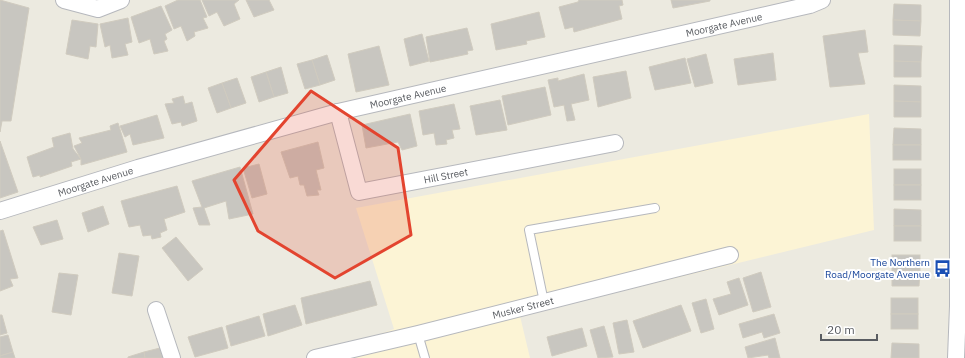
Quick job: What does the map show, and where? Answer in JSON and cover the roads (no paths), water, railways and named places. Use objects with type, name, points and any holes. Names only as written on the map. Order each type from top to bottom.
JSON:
[{"type":"street","points":[[64,0],[98,9],[121,0]]},
{"type":"street","name":"Moorgate Avenue","points":[[0,211],[138,168],[338,112],[659,40],[810,5],[822,0]]},
{"type":"street","points":[[956,358],[958,298],[958,0]]},
{"type":"street","name":"Hill Street","points":[[338,112],[359,192],[615,143]]},
{"type":"street","name":"Musker Street","points":[[315,358],[418,334],[730,255]]},
{"type":"street","points":[[156,310],[172,358]]},
{"type":"lane","points":[[544,302],[529,230],[655,208]]},
{"type":"lane","points":[[418,334],[425,358]]},
{"type":"place","name":"The Northern Road/Moorgate Avenue","points":[[943,268]]}]
